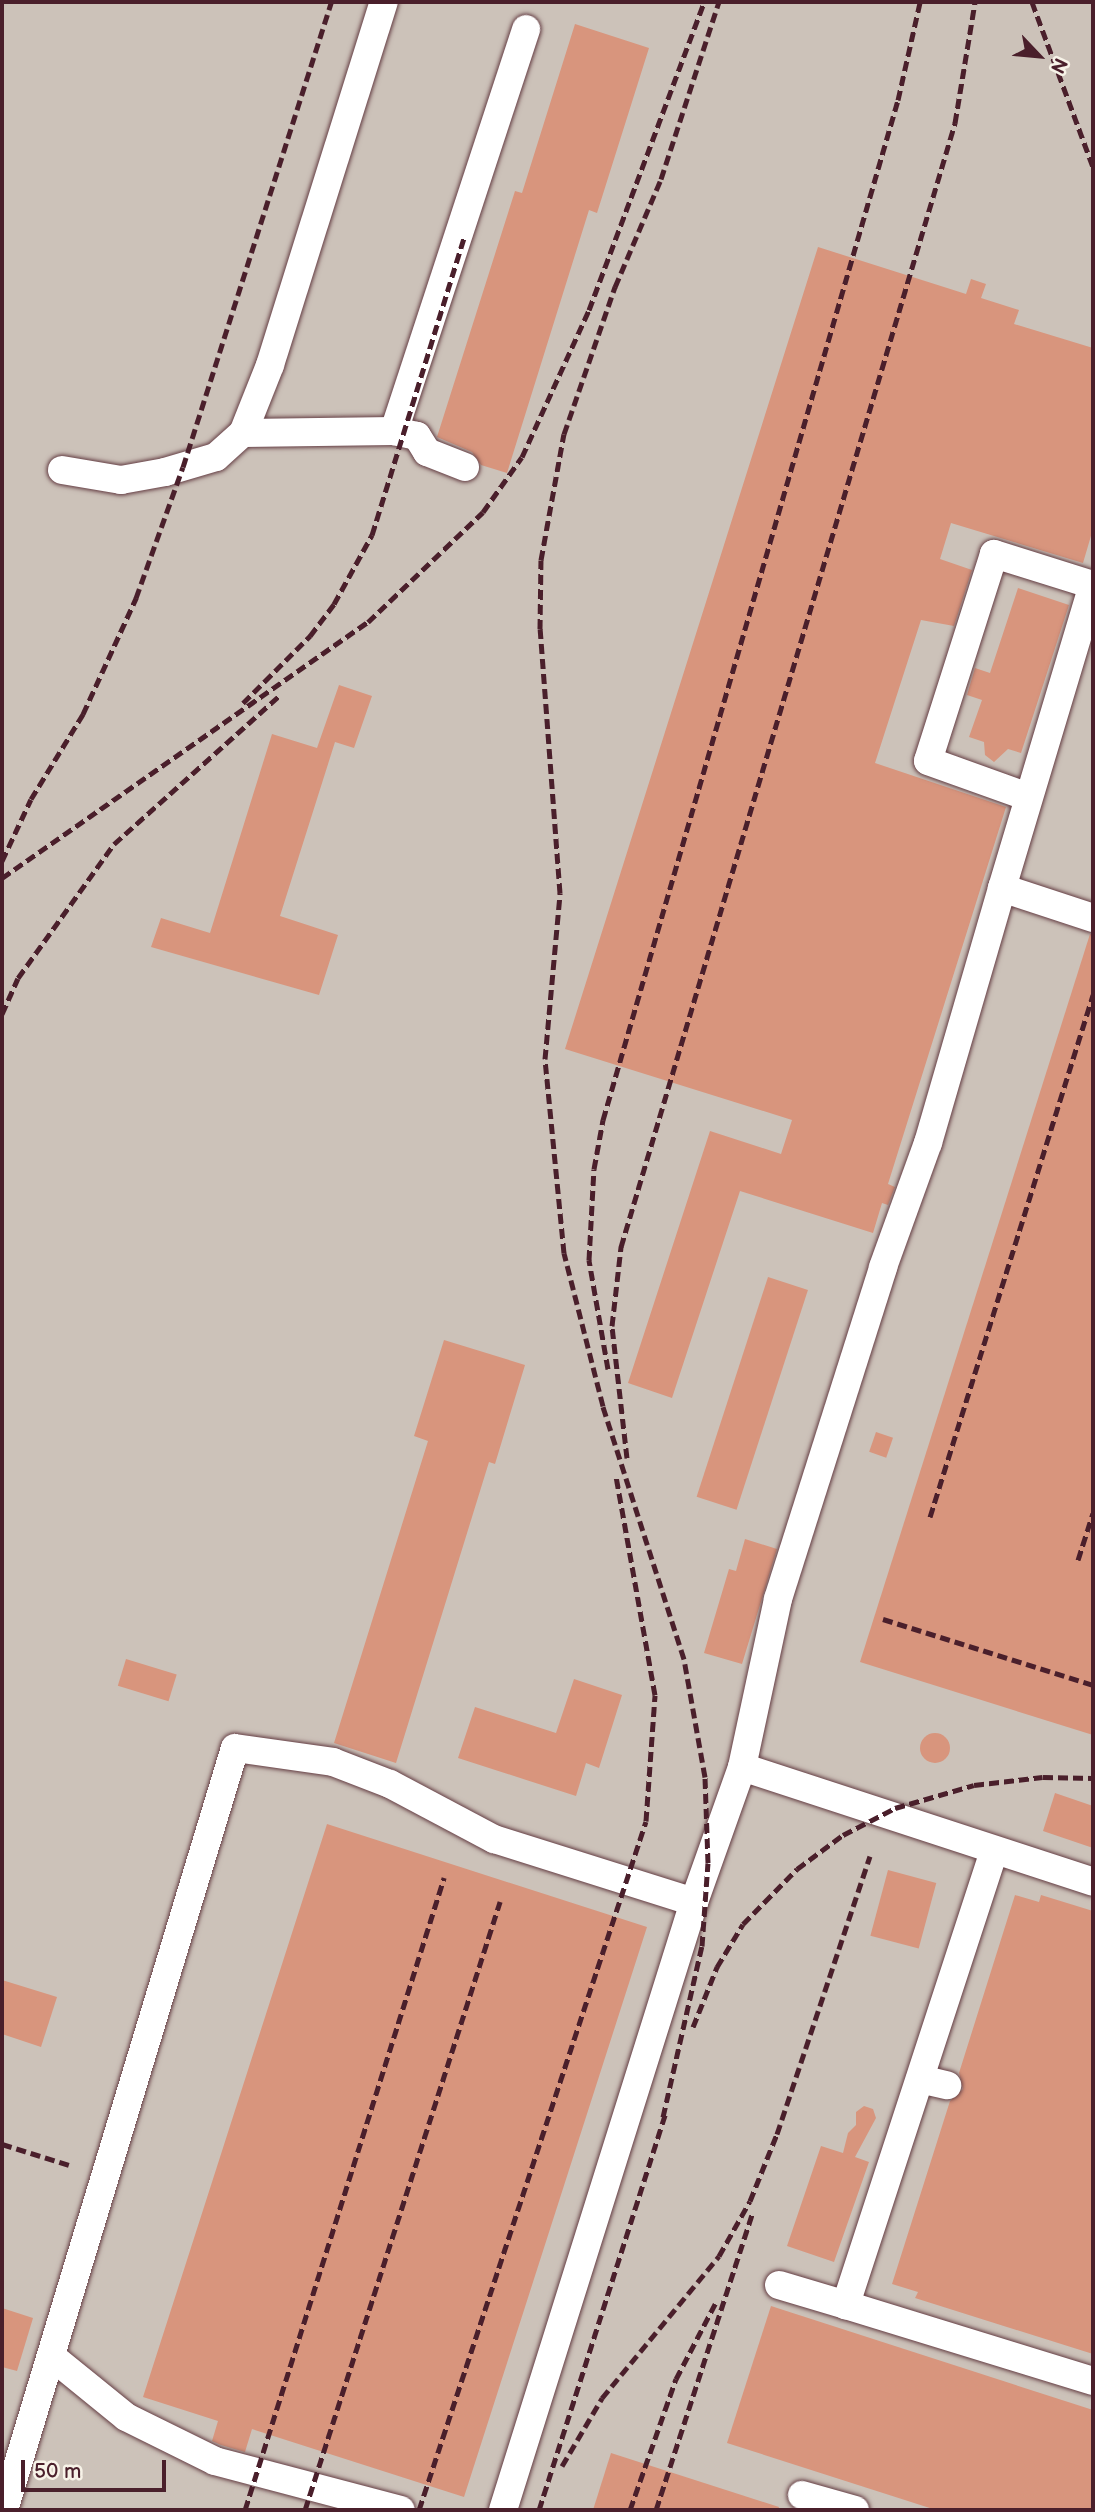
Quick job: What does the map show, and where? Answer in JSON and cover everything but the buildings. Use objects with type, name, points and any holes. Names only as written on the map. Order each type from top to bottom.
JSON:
[{"type":"lane","points":[[62,470],[121,480],[165,472],[216,457],[243,433],[270,365],[384,2]]},
{"type":"lane","points":[[394,431],[526,29]]},
{"type":"lane","points":[[243,433],[394,431],[417,436],[427,452],[465,467]]},
{"type":"lane","points":[[503,2510],[694,1902],[742,1767],[778,1599],[883,1267],[928,1143],[1026,796],[1093,585],[994,554],[928,761],[1026,796]]},
{"type":"lane","points":[[1002,888],[1093,918]]},
{"type":"lane","points":[[4,2510],[235,1748],[333,1762],[390,1784],[494,1839],[694,1902]]},
{"type":"lane","points":[[742,1767],[1093,1882]]},
{"type":"lane","points":[[846,2305],[994,1851]]},
{"type":"lane","points":[[920,2079],[947,2085]]},
{"type":"lane","points":[[779,2285],[1093,2381]]},
{"type":"lane","points":[[51,2356],[126,2417],[215,2461],[401,2510]]},
{"type":"lane","points":[[802,2495],[855,2510]]},
{"type":"shaded area","points":[[2,2],[1093,2],[1093,2510],[2,2510]]},
{"type":"railway","points":[[2,861],[31,799],[83,714],[136,598],[183,467],[331,2]]},
{"type":"railway","points":[[2,878],[368,622],[483,512],[522,457],[589,310],[704,2]]},
{"type":"railway","points":[[663,2117],[702,1946],[708,1863],[705,1777],[684,1659],[603,1406],[564,1253],[545,1059],[560,893],[540,629],[541,560],[564,434],[615,287],[661,179],[719,2]]},
{"type":"railway","points":[[608,1369],[589,1260],[594,1169],[603,1120],[898,100],[920,2]]},
{"type":"railway","points":[[627,1458],[612,1326],[621,1247],[955,123],[975,2]]},
{"type":"railway","points":[[1032,2],[1093,167]]},
{"type":"railway","points":[[243,703],[310,636],[334,604],[372,535],[464,237]]},
{"type":"railway","points":[[2,1014],[18,978],[114,844],[279,696]]},
{"type":"railway","points":[[930,1517],[1093,995]]},
{"type":"railway","points":[[419,2510],[646,1821],[655,1695],[616,1476]]},
{"type":"railway","points":[[1078,1560],[1093,1513]]},
{"type":"railway","points":[[883,1619],[1093,1685]]},
{"type":"railway","points":[[693,2027],[717,1967],[743,1924],[797,1869],[843,1835],[895,1808],[974,1785],[1043,1777],[1093,1778]]},
{"type":"railway","points":[[562,2466],[602,2398],[719,2256],[750,2201],[777,2134],[870,1856]]},
{"type":"railway","points":[[245,2510],[444,1878]]},
{"type":"railway","points":[[305,2510],[500,1902]]},
{"type":"railway","points":[[539,2510],[666,2111]]},
{"type":"railway","points":[[2,2144],[69,2165]]},
{"type":"railway","points":[[656,2510],[753,2211]]},
{"type":"railway","points":[[630,2510],[676,2379],[715,2304]]}]
